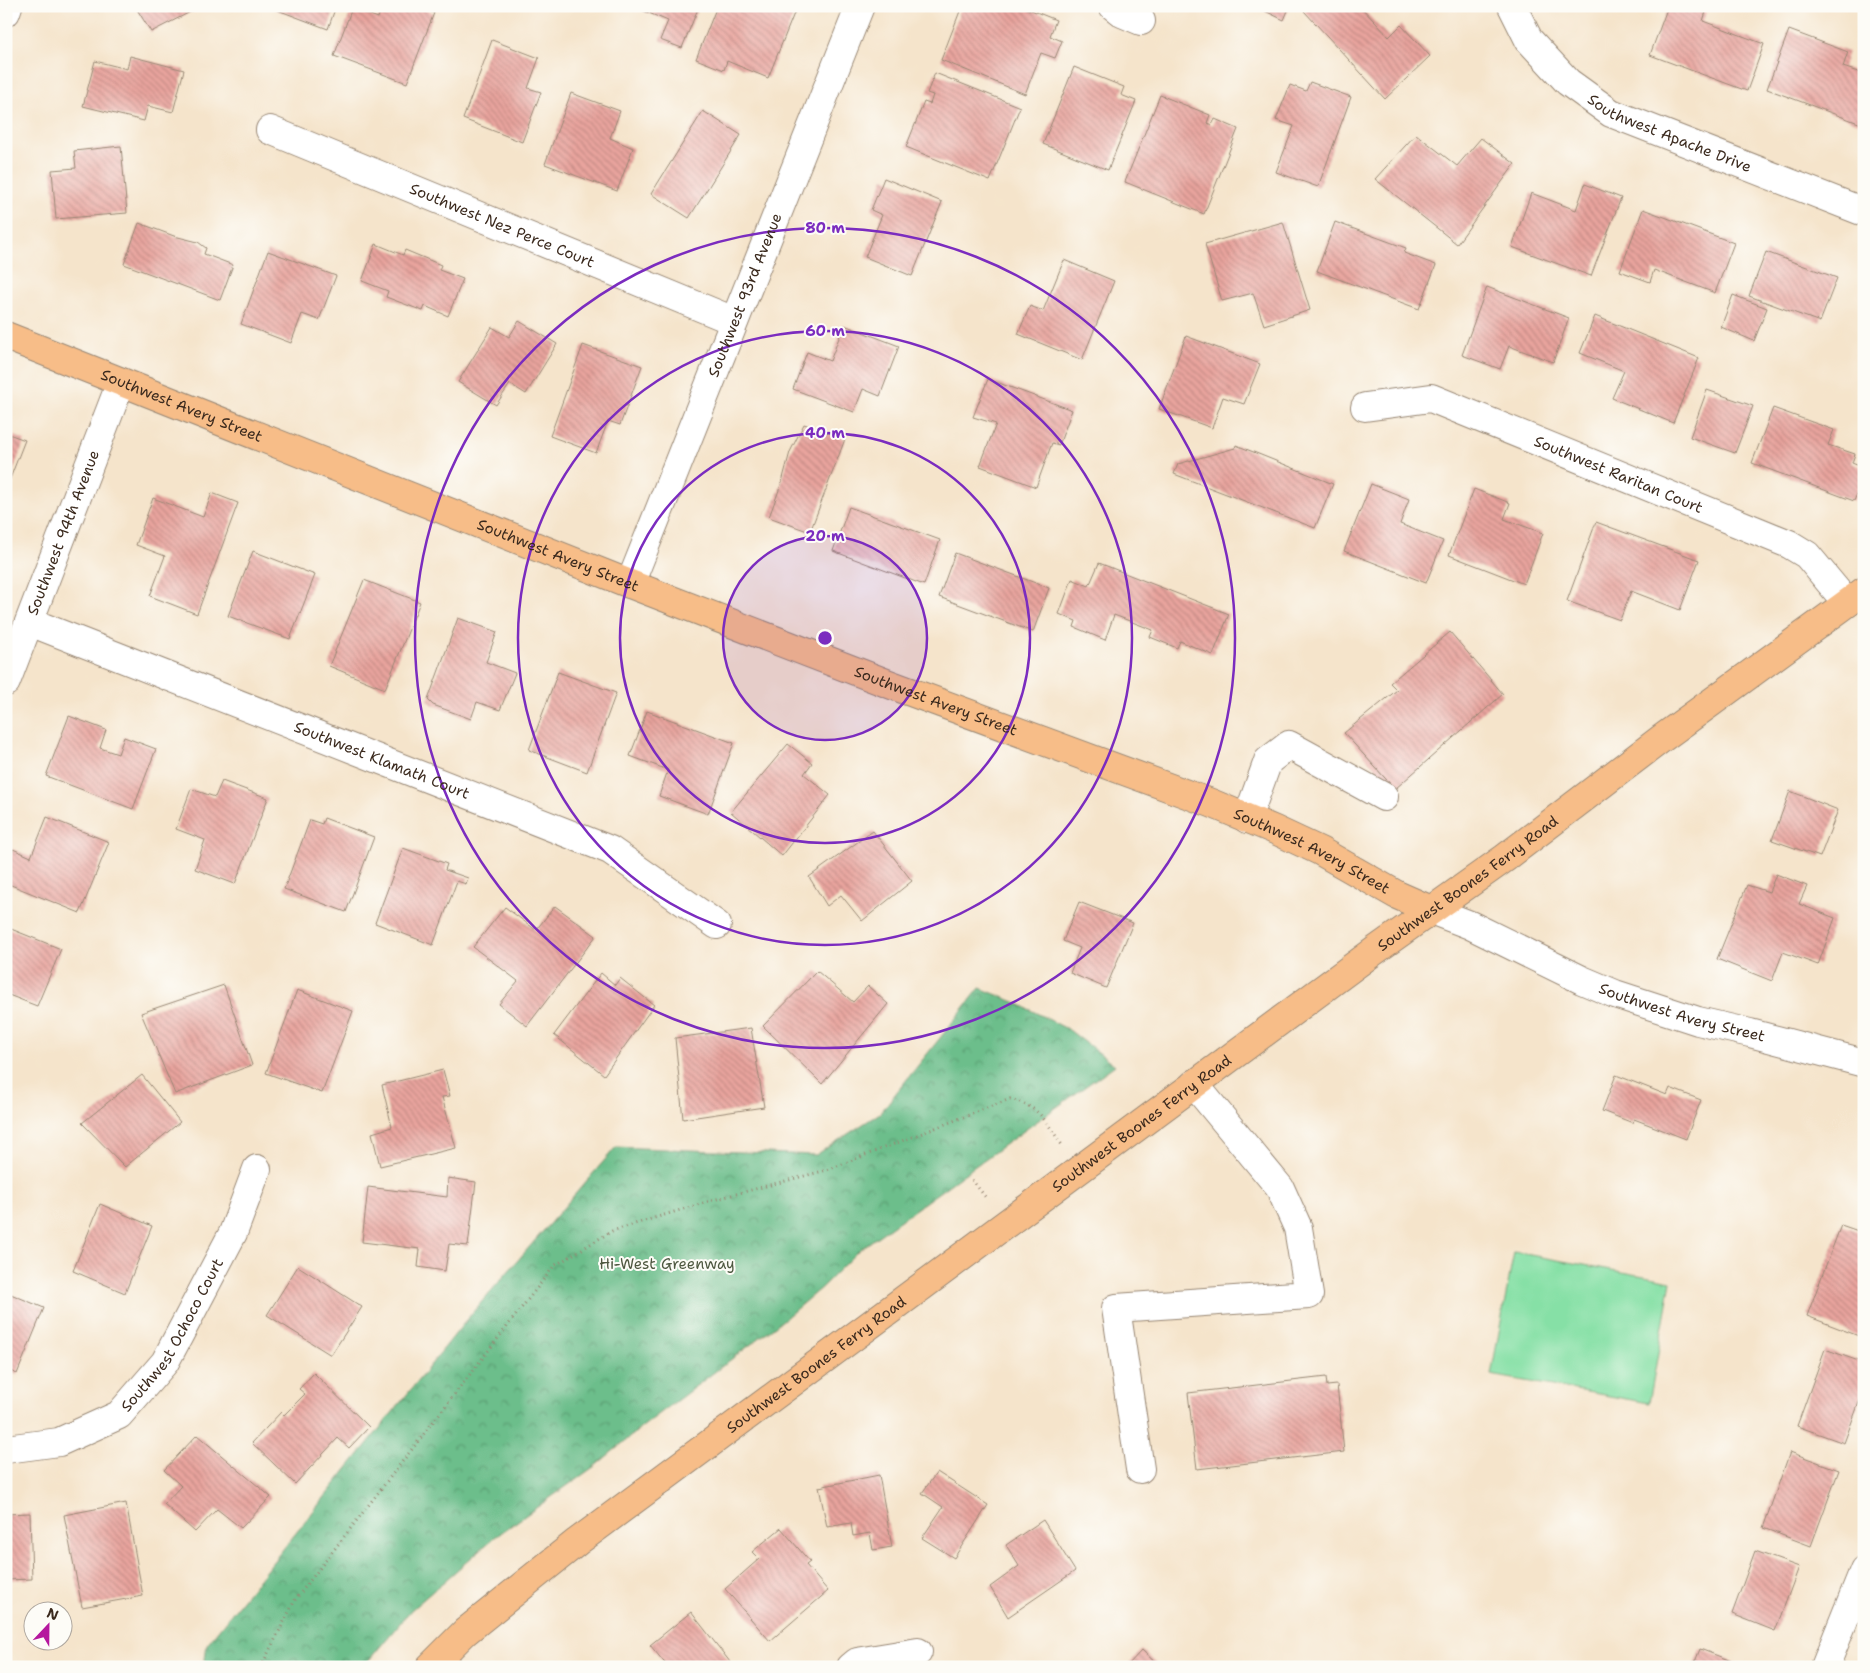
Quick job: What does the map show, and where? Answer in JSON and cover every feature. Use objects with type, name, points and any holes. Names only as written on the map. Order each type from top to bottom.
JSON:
[{"type":"main road","name":"Southwest Avery Street","points":[[6,336],[630,584],[888,684],[1210,803],[1320,851],[1397,895],[1431,910]]},
{"type":"main road","name":"Southwest Boones Ferry Road","points":[[430,1667],[465,1632],[577,1542],[1194,1084],[1505,858],[1661,739],[1855,597]]},
{"type":"street","points":[[6,12],[8,6]]},
{"type":"street","name":"Southwest 93rd Avenue","points":[[630,584],[860,6]]},
{"type":"street","points":[[1113,6],[1141,21]]},
{"type":"street","name":"Southwest Apache Drive","points":[[1512,6],[1530,40],[1568,82],[1611,113],[1864,212]]},
{"type":"street","name":"Southwest Nez Perce Court","points":[[270,130],[734,321]]},
{"type":"street","name":"Southwest 94th Avenue","points":[[6,682],[121,382]]},
{"type":"street","name":"Southwest Raritan Court","points":[[1365,407],[1430,398],[1789,544],[1807,555],[1855,597]]},
{"type":"street","name":"Southwest Klamath Court","points":[[30,622],[610,850],[717,925]]},
{"type":"street","points":[[1247,819],[1268,761],[1289,745],[1384,797]]},
{"type":"street","name":"Southwest Avery Street","points":[[1431,910],[1470,925],[1582,980],[1615,994],[1698,1021],[1864,1063]]},
{"type":"street","points":[[1140,1469],[1116,1308],[1308,1295],[1298,1228],[1280,1188],[1194,1084]]},
{"type":"street","name":"Southwest Ochoco Court","points":[[6,1449],[59,1442],[119,1415],[165,1362],[233,1233],[257,1170]]},
{"type":"street","points":[[1825,1667],[1864,1570]]},
{"type":"street","points":[[851,1667],[857,1662],[918,1652]]},
{"type":"path","points":[[261,1667],[295,1600],[554,1266],[612,1231],[713,1200],[827,1170],[989,1109],[1010,1099],[1023,1102],[1039,1112],[1079,1169]]},
{"type":"green space","name":"Hi-West Greenway","points":[[980,988],[1015,1002],[1069,1030],[1115,1065],[859,1250],[822,1287],[783,1320],[642,1427],[595,1466],[495,1537],[411,1610],[363,1667],[204,1667],[207,1644],[473,1312],[616,1147],[816,1155],[880,1113]]},
{"type":"green space","points":[[1514,1252],[1671,1281],[1649,1403],[1491,1375]]},
{"type":"building","points":[[135,6],[202,6],[151,32]]},
{"type":"building","points":[[267,6],[336,6],[328,29]]},
{"type":"building","points":[[382,6],[416,6],[434,13],[407,83],[334,56],[352,8],[378,18]]},
{"type":"building","points":[[632,6],[699,6],[682,48],[660,40],[668,21]]},
{"type":"building","points":[[717,6],[797,6],[768,78],[727,61],[724,70],[696,59]]},
{"type":"building","points":[[962,6],[1021,6],[1056,20],[1050,36],[1062,41],[1055,58],[1041,53],[1025,94],[941,60]]},
{"type":"building","points":[[1267,6],[1290,6],[1284,20],[1265,11]]},
{"type":"building","points":[[1309,6],[1360,6],[1389,37],[1401,25],[1430,56],[1385,99],[1304,11]]},
{"type":"building","points":[[1668,6],[1690,6],[1706,12],[1703,21],[1764,44],[1747,91],[1650,55]]},
{"type":"building","points":[[1789,30],[1848,52],[1843,67],[1864,74],[1864,125],[1767,89]]},
{"type":"building","points":[[492,40],[539,58],[528,88],[541,92],[522,142],[463,119]]},
{"type":"building","points":[[130,56],[184,70],[173,112],[148,106],[144,121],[83,106],[95,61],[127,69]]},
{"type":"building","points":[[1074,67],[1124,87],[1121,95],[1136,101],[1108,170],[1043,144]]},
{"type":"building","points":[[935,73],[1020,107],[990,181],[906,147],[924,102],[930,104],[933,95],[927,93]]},
{"type":"building","points":[[1310,82],[1351,97],[1318,187],[1276,172],[1294,126],[1276,120],[1290,85],[1306,91]]},
{"type":"building","points":[[571,93],[620,111],[610,138],[633,148],[617,191],[545,164]]},
{"type":"building","points":[[1160,95],[1210,115],[1207,123],[1212,125],[1215,119],[1238,129],[1204,214],[1125,182]]},
{"type":"building","points":[[703,111],[741,135],[689,218],[651,194]]},
{"type":"building","points":[[1416,134],[1457,166],[1481,138],[1515,164],[1457,244],[1375,179]]},
{"type":"building","points":[[121,146],[127,213],[56,219],[52,170],[76,168],[74,151]]},
{"type":"building","points":[[884,178],[942,202],[912,276],[865,257],[882,215],[871,210]]},
{"type":"building","points":[[1585,184],[1621,198],[1591,276],[1512,247],[1531,193],[1576,210]]},
{"type":"building","points":[[1643,209],[1734,243],[1715,293],[1654,270],[1650,282],[1620,271]]},
{"type":"building","points":[[1283,222],[1310,310],[1264,325],[1253,293],[1222,301],[1205,244]]},
{"type":"building","points":[[1335,222],[1406,248],[1404,253],[1436,265],[1419,309],[1317,271]]},
{"type":"building","points":[[139,223],[174,236],[198,242],[206,248],[204,254],[233,265],[220,300],[124,264]]},
{"type":"building","points":[[376,244],[403,255],[405,250],[441,265],[439,270],[463,279],[448,316],[425,306],[423,311],[386,297],[388,291],[362,281]]},
{"type":"building","points":[[268,251],[336,276],[319,320],[302,314],[291,343],[241,324]]},
{"type":"building","points":[[1766,252],[1837,278],[1820,322],[1749,296]]},
{"type":"building","points":[[1064,260],[1114,281],[1082,360],[1018,334],[1030,306],[1043,311]]},
{"type":"building","points":[[1487,287],[1569,318],[1553,362],[1509,346],[1500,369],[1462,355]]},
{"type":"building","points":[[1733,295],[1767,308],[1754,341],[1721,327]]},
{"type":"building","points":[[1595,316],[1699,358],[1673,423],[1612,398],[1624,371],[1580,353]]},
{"type":"building","points":[[519,321],[557,344],[526,394],[510,384],[496,405],[458,382],[492,327],[509,337]]},
{"type":"building","points":[[844,325],[899,346],[880,396],[863,389],[854,412],[793,389],[807,352],[830,361]]},
{"type":"building","points":[[1186,336],[1260,364],[1244,404],[1223,397],[1212,428],[1159,409]]},
{"type":"building","points":[[583,345],[642,366],[620,425],[608,421],[596,453],[550,436]]},
{"type":"building","points":[[988,379],[1072,410],[1059,445],[1052,443],[1036,487],[980,466],[996,424],[973,417]]},
{"type":"building","points":[[1707,390],[1753,406],[1735,453],[1690,437]]},
{"type":"building","points":[[1773,408],[1834,430],[1828,445],[1855,454],[1852,463],[1864,468],[1864,476],[1854,501],[1752,463]]},
{"type":"building","points":[[804,424],[845,439],[810,532],[769,517],[782,482],[790,452]]},
{"type":"building","points":[[6,433],[25,440],[6,489]]},
{"type":"building","points":[[1236,445],[1333,484],[1315,528],[1174,474],[1178,464],[1235,448]]},
{"type":"building","points":[[1371,484],[1409,499],[1400,524],[1443,541],[1426,583],[1344,551]]},
{"type":"building","points":[[1474,489],[1510,503],[1504,519],[1543,533],[1524,584],[1449,555]]},
{"type":"building","points":[[212,493],[238,503],[197,614],[150,596],[165,556],[136,545],[153,498],[203,517]]},
{"type":"building","points":[[849,507],[940,540],[924,585],[833,551]]},
{"type":"building","points":[[1596,522],[1699,560],[1680,610],[1631,591],[1620,620],[1567,601]]},
{"type":"building","points":[[253,551],[315,575],[290,639],[228,616]]},
{"type":"building","points":[[955,553],[1049,588],[1033,632],[939,597]]},
{"type":"building","points":[[1099,563],[1229,614],[1213,655],[1180,641],[1177,648],[1150,637],[1153,630],[1114,615],[1105,640],[1074,627],[1076,621],[1059,614],[1072,579],[1089,586]]},
{"type":"building","points":[[364,580],[420,602],[385,689],[329,666]]},
{"type":"building","points":[[458,618],[497,632],[486,662],[515,673],[500,710],[477,702],[471,719],[433,705],[428,700]]},
{"type":"building","points":[[1450,632],[1503,694],[1395,789],[1344,733],[1397,690],[1390,683]]},
{"type":"building","points":[[558,672],[616,693],[587,772],[529,750]]},
{"type":"building","points":[[647,711],[734,743],[708,814],[659,796],[668,770],[630,756]]},
{"type":"building","points":[[69,716],[106,730],[100,748],[118,754],[124,737],[156,749],[133,809],[46,776]]},
{"type":"building","points":[[788,744],[812,763],[804,774],[830,795],[782,856],[731,812]]},
{"type":"building","points":[[222,781],[268,798],[235,884],[195,869],[205,840],[176,829],[191,789],[215,797]]},
{"type":"building","points":[[1790,791],[1838,810],[1820,857],[1772,840]]},
{"type":"building","points":[[47,817],[109,842],[80,913],[6,883],[6,867],[13,849],[31,857]]},
{"type":"building","points":[[324,818],[374,837],[346,912],[284,889],[310,820],[322,824]]},
{"type":"building","points":[[873,831],[912,881],[862,921],[841,895],[827,906],[809,877]]},
{"type":"building","points":[[403,848],[447,864],[445,870],[468,878],[466,884],[457,881],[433,945],[375,923]]},
{"type":"building","points":[[1776,874],[1807,886],[1799,904],[1835,918],[1818,965],[1783,952],[1772,981],[1717,959],[1747,885],[1769,892]]},
{"type":"building","points":[[1079,902],[1133,923],[1106,988],[1070,973],[1080,948],[1063,941]]},
{"type":"building","points":[[555,906],[596,936],[527,1026],[499,1004],[518,981],[473,947],[505,907],[536,930]]},
{"type":"building","points":[[6,927],[61,949],[37,1006],[6,994]]},
{"type":"building","points":[[817,971],[853,1002],[868,986],[888,1004],[822,1084],[763,1026]]},
{"type":"building","points":[[601,973],[615,985],[620,978],[654,1005],[604,1075],[554,1035]]},
{"type":"building","points":[[224,985],[252,1065],[175,1094],[141,1013]]},
{"type":"building","points":[[297,990],[353,1011],[322,1093],[266,1073]]},
{"type":"building","points":[[751,1028],[764,1107],[683,1119],[675,1038]]},
{"type":"building","points":[[443,1070],[450,1096],[442,1097],[456,1148],[380,1166],[372,1133],[392,1127],[382,1085]]},
{"type":"building","points":[[142,1075],[180,1122],[125,1167],[82,1123]]},
{"type":"building","points":[[1616,1075],[1667,1095],[1670,1088],[1701,1100],[1686,1139],[1634,1119],[1633,1123],[1602,1111]]},
{"type":"building","points":[[448,1178],[476,1182],[468,1246],[449,1244],[445,1271],[418,1267],[420,1249],[362,1242],[368,1187],[447,1197]]},
{"type":"building","points":[[100,1204],[152,1226],[125,1293],[73,1271]]},
{"type":"building","points":[[1841,1225],[1864,1233],[1864,1338],[1807,1316]]},
{"type":"building","points":[[298,1266],[362,1307],[331,1355],[267,1315]]},
{"type":"building","points":[[6,1292],[44,1308],[17,1374],[6,1369]]},
{"type":"building","points":[[1825,1349],[1864,1363],[1864,1389],[1844,1443],[1797,1426]]},
{"type":"building","points":[[314,1373],[369,1427],[349,1448],[338,1438],[295,1484],[252,1443],[281,1412],[284,1415],[305,1394],[299,1389]]},
{"type":"building","points":[[1326,1377],[1327,1386],[1337,1385],[1344,1452],[1197,1469],[1188,1393]]},
{"type":"building","points":[[197,1435],[271,1497],[241,1528],[217,1509],[195,1532],[164,1504],[181,1486],[164,1470]]},
{"type":"building","points":[[1790,1452],[1839,1470],[1811,1546],[1763,1528]]},
{"type":"building","points":[[937,1472],[988,1505],[954,1558],[922,1538],[943,1507],[922,1493]]},
{"type":"building","points":[[879,1475],[892,1547],[873,1550],[870,1533],[853,1536],[851,1523],[827,1527],[819,1487]]},
{"type":"building","points":[[126,1503],[143,1596],[82,1607],[64,1515]]},
{"type":"building","points":[[30,1513],[32,1579],[6,1580],[6,1514]]},
{"type":"building","points":[[1043,1520],[1075,1571],[1008,1617],[990,1587],[1019,1566],[1006,1545]]},
{"type":"building","points":[[781,1528],[810,1562],[806,1565],[828,1591],[770,1641],[725,1589],[759,1559],[752,1552]]},
{"type":"building","points":[[1755,1551],[1799,1567],[1775,1631],[1732,1614]]},
{"type":"building","points":[[691,1612],[734,1667],[668,1667],[650,1645]]},
{"type":"building","points":[[1700,1649],[1747,1667],[1693,1667]]},
{"type":"building","points":[[1142,1650],[1160,1667],[1126,1667]]}]
